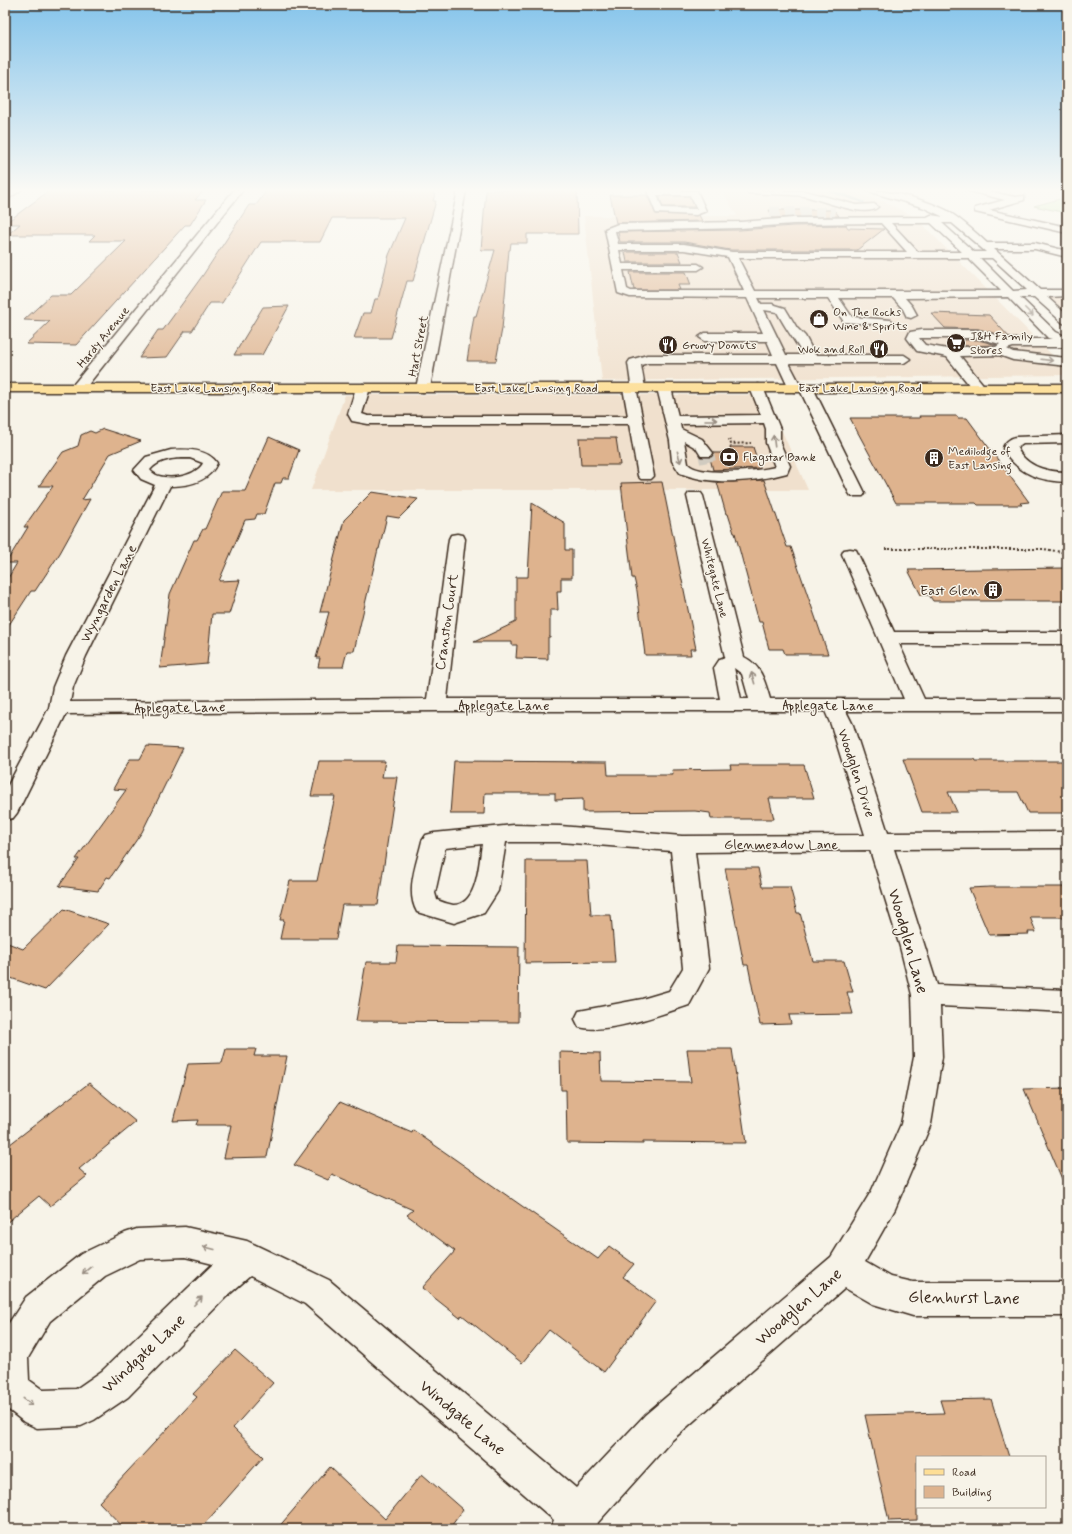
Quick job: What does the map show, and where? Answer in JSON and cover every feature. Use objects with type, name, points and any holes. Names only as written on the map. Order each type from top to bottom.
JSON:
[{"type":"main road","name":"East Lake Lansing Road","points":[[5,388],[1067,388]]},
{"type":"street","name":"Hardy Avenue","points":[[78,388],[181,262]]},
{"type":"street","name":"Hart Street","points":[[423,388],[448,262]]},
{"type":"street","points":[[616,262],[622,291],[624,293],[637,295],[686,280],[700,274]]},
{"type":"street","points":[[695,262],[708,295]]},
{"type":"street","points":[[735,262],[782,360],[801,388],[857,493]]},
{"type":"street","points":[[978,262],[1052,335],[1067,342]]},
{"type":"street","points":[[1002,262],[1067,321]]},
{"type":"street","points":[[617,267],[686,280],[708,295],[1067,294]]},
{"type":"street","points":[[832,295],[848,320],[887,322]]},
{"type":"street","points":[[896,295],[908,308],[911,315]]},
{"type":"street","points":[[757,307],[772,307],[781,310],[792,330],[799,336],[811,359]]},
{"type":"street","points":[[705,337],[796,334]]},
{"type":"street","points":[[1006,347],[978,334],[922,334],[914,335],[913,338],[921,348],[953,354],[964,351],[1067,342]]},
{"type":"street","points":[[741,337],[750,360]]},
{"type":"street","points":[[1006,347],[1005,354],[1013,356],[1067,362]]},
{"type":"street","points":[[953,354],[954,358],[979,388]]},
{"type":"street","points":[[646,476],[637,433],[636,420],[634,363],[638,361],[811,359],[904,360]]},
{"type":"street","points":[[363,388],[355,414],[358,418],[368,420],[636,420]]},
{"type":"street","points":[[664,388],[678,441],[677,449],[682,467],[685,470],[699,475],[767,474],[782,470],[783,466],[773,443],[773,429],[757,388]]},
{"type":"street","points":[[673,426],[768,419]]},
{"type":"street","points":[[673,426],[704,447],[711,470],[722,475]]},
{"type":"street","points":[[1067,439],[1016,441],[1010,447],[1010,450],[1022,466],[1027,469],[1044,475],[1067,477]]},
{"type":"street","name":"Wyngarden Lane","points":[[59,708],[63,687],[76,656],[165,481]]},
{"type":"street","name":"Whitegate Lane","points":[[695,496],[735,660]]},
{"type":"street","name":"Cranston Court","points":[[436,705],[457,539]]},
{"type":"street","points":[[850,554],[917,705]]},
{"type":"street","points":[[887,638],[1067,638]]},
{"type":"street","points":[[732,705],[724,668],[727,663],[735,660],[745,664],[751,669],[761,705]]},
{"type":"street","name":"Applegate Lane","points":[[59,708],[436,705],[1067,705]]},
{"type":"street","name":"Woodglen Drive","points":[[833,705],[842,726],[879,842]]},
{"type":"street","points":[[5,813],[59,708]]},
{"type":"street","name":"Glenmeadow Lane","points":[[495,835],[560,834],[682,844],[846,844],[908,840],[1067,840]]},
{"type":"street","name":"Woodglen Lane","points":[[574,1522],[658,1428],[843,1268],[884,1199],[916,1124],[928,1057],[926,995],[913,947],[879,842]]},
{"type":"street","points":[[590,1019],[642,1010],[679,998],[696,968],[682,844]]},
{"type":"street","points":[[926,995],[1067,1002]]},
{"type":"street","name":"Windgate Lane","points":[[247,1257],[214,1285],[115,1384],[80,1407],[37,1409],[11,1389],[10,1354],[38,1309],[93,1265],[137,1244],[185,1242],[247,1257],[316,1292],[574,1522]]},
{"type":"street","name":"Glenhurst Lane","points":[[843,1268],[885,1292],[913,1299],[1067,1298]]},
{"type":"path","points":[[885,549],[1044,548],[1067,553]]},
{"type":"shaded area","points":[[589,262],[959,262],[1067,370],[1067,375],[602,381]]},
{"type":"shaded area","points":[[1048,297],[1067,297],[1067,314]]},
{"type":"shaded area","points":[[345,395],[766,395],[808,490],[311,490]]},
{"type":"building","points":[[105,262],[152,262],[76,345],[26,344],[50,321],[24,320],[51,295],[71,295]]},
{"type":"building","points":[[212,262],[248,262],[222,303],[210,303],[192,331],[185,331],[167,357],[139,358],[158,330],[163,330]]},
{"type":"building","points":[[387,262],[419,262],[413,281],[407,281],[391,338],[354,338],[363,313],[371,313],[375,299],[378,299]]},
{"type":"building","points":[[492,262],[508,262],[502,329],[496,361],[467,361],[474,316],[476,316]]},
{"type":"building","points":[[627,262],[682,262],[627,262]]},
{"type":"building","points":[[630,272],[686,272],[691,285],[678,285],[680,290],[634,290]]},
{"type":"building","points":[[289,306],[262,355],[234,355],[263,307]]},
{"type":"building","points":[[931,313],[989,315],[1009,337],[978,329],[945,328]]},
{"type":"building","points":[[954,340],[978,340],[997,345],[960,346]]},
{"type":"building","name":"Medilodge of East Lansing","points":[[919,416],[957,416],[958,418],[967,418],[1029,502],[1020,503],[1022,505],[978,505],[976,503],[896,503],[850,418],[920,418]]},
{"type":"building","points":[[103,429],[141,441],[110,454],[82,500],[90,499],[60,553],[35,591],[31,591],[5,631],[5,583],[17,563],[6,563],[28,527],[24,527],[53,486],[39,486],[63,452],[78,446],[81,435],[90,431],[95,433]]},
{"type":"building","points":[[269,437],[299,450],[289,478],[283,478],[281,483],[275,483],[264,514],[257,514],[255,519],[245,520],[219,581],[240,580],[229,614],[212,614],[207,664],[160,668],[170,594],[194,540],[197,540],[203,529],[205,529],[222,491],[245,491]]},
{"type":"building","points":[[579,438],[616,438],[620,465],[581,465]]},
{"type":"building","points":[[730,447],[753,447],[760,468],[713,470],[710,458],[714,453],[732,453]]},
{"type":"building","points":[[764,480],[787,547],[791,547],[828,654],[785,654],[783,649],[769,649],[762,622],[759,622],[735,533],[728,514],[726,514],[717,482]]},
{"type":"building","points":[[662,482],[696,649],[690,649],[691,655],[645,655],[637,591],[634,578],[632,578],[621,483]]},
{"type":"building","points":[[372,492],[418,499],[399,518],[387,516],[354,651],[347,651],[343,667],[318,667],[320,658],[316,658],[329,612],[320,612],[344,520]]},
{"type":"building","points":[[532,503],[565,523],[565,550],[572,550],[572,578],[561,578],[561,591],[557,591],[558,610],[550,610],[548,659],[516,658],[517,645],[512,645],[512,642],[474,642],[516,622],[516,577],[528,577]]},
{"type":"building","name":"East Glen","points":[[1067,568],[1067,601],[933,601],[929,595],[921,595],[908,570]]},
{"type":"building","points":[[147,746],[183,748],[142,832],[110,878],[107,877],[98,891],[59,886],[79,859],[76,859],[126,790],[113,789],[130,759],[140,759]]},
{"type":"building","points":[[903,759],[1067,761],[1067,813],[1028,813],[1018,792],[948,792],[957,812],[922,812]]},
{"type":"building","points":[[319,761],[385,761],[382,777],[397,777],[378,905],[342,905],[336,939],[280,939],[284,920],[280,920],[290,881],[317,881],[335,796],[311,796]]},
{"type":"building","points":[[454,761],[607,762],[608,775],[673,775],[672,770],[731,769],[730,765],[804,765],[814,798],[769,798],[774,819],[711,819],[710,813],[695,811],[583,812],[583,799],[555,800],[555,793],[485,793],[484,814],[450,814]]},
{"type":"building","points":[[526,861],[587,861],[591,915],[611,915],[615,962],[525,963]]},
{"type":"building","points":[[725,868],[758,868],[762,887],[790,887],[797,913],[800,913],[813,961],[844,961],[853,992],[847,992],[853,1014],[789,1015],[791,1024],[760,1025],[748,965],[744,965]]},
{"type":"building","points":[[1067,887],[1067,917],[1030,917],[1036,932],[1028,932],[1029,934],[989,935],[969,888]]},
{"type":"building","points":[[64,909],[109,924],[45,990],[5,976],[5,942],[23,949]]},
{"type":"building","points":[[398,946],[519,947],[518,1022],[356,1021],[366,962],[396,962]]},
{"type":"building","points":[[226,1049],[256,1049],[254,1056],[287,1056],[267,1157],[224,1158],[231,1125],[196,1125],[198,1120],[173,1121],[188,1064],[222,1063]]},
{"type":"building","points":[[687,1049],[732,1049],[746,1143],[567,1143],[566,1090],[561,1090],[560,1052],[600,1053],[601,1081],[691,1082]]},
{"type":"building","points":[[89,1083],[136,1122],[79,1169],[87,1176],[50,1206],[39,1196],[5,1224],[5,1148]]},
{"type":"building","points":[[1067,1088],[1067,1191],[1024,1089]]},
{"type":"building","points":[[340,1102],[412,1133],[413,1130],[598,1259],[609,1246],[634,1264],[623,1277],[656,1301],[604,1372],[549,1330],[522,1363],[462,1315],[460,1318],[422,1288],[455,1251],[407,1215],[413,1210],[332,1174],[328,1180],[294,1165]]},
{"type":"building","points":[[235,1350],[273,1383],[233,1428],[263,1457],[200,1529],[125,1529],[99,1502],[197,1397],[193,1394]]},
{"type":"building","points":[[991,1399],[1009,1456],[916,1456],[917,1520],[889,1521],[865,1415],[944,1413],[940,1400]]},
{"type":"building","points":[[330,1467],[385,1519],[422,1474],[463,1510],[449,1529],[277,1529]]},
{"type":"tunnel","points":[[706,453],[708,462]]},
{"type":"place","name":"On The Rocks Wine & Spirits","points":[[819,319]]},
{"type":"place","name":"J&H Family Stores","points":[[956,343]]},
{"type":"place","name":"Groovy Donuts","points":[[668,345]]},
{"type":"place","name":"Wok and Roll","points":[[879,349]]},
{"type":"place","name":"Flagstar Bank","points":[[729,457]]},
{"type":"place","name":"Medilodge of East Lansing","points":[[934,458]]},
{"type":"place","name":"East Glen","points":[[993,590]]}]
